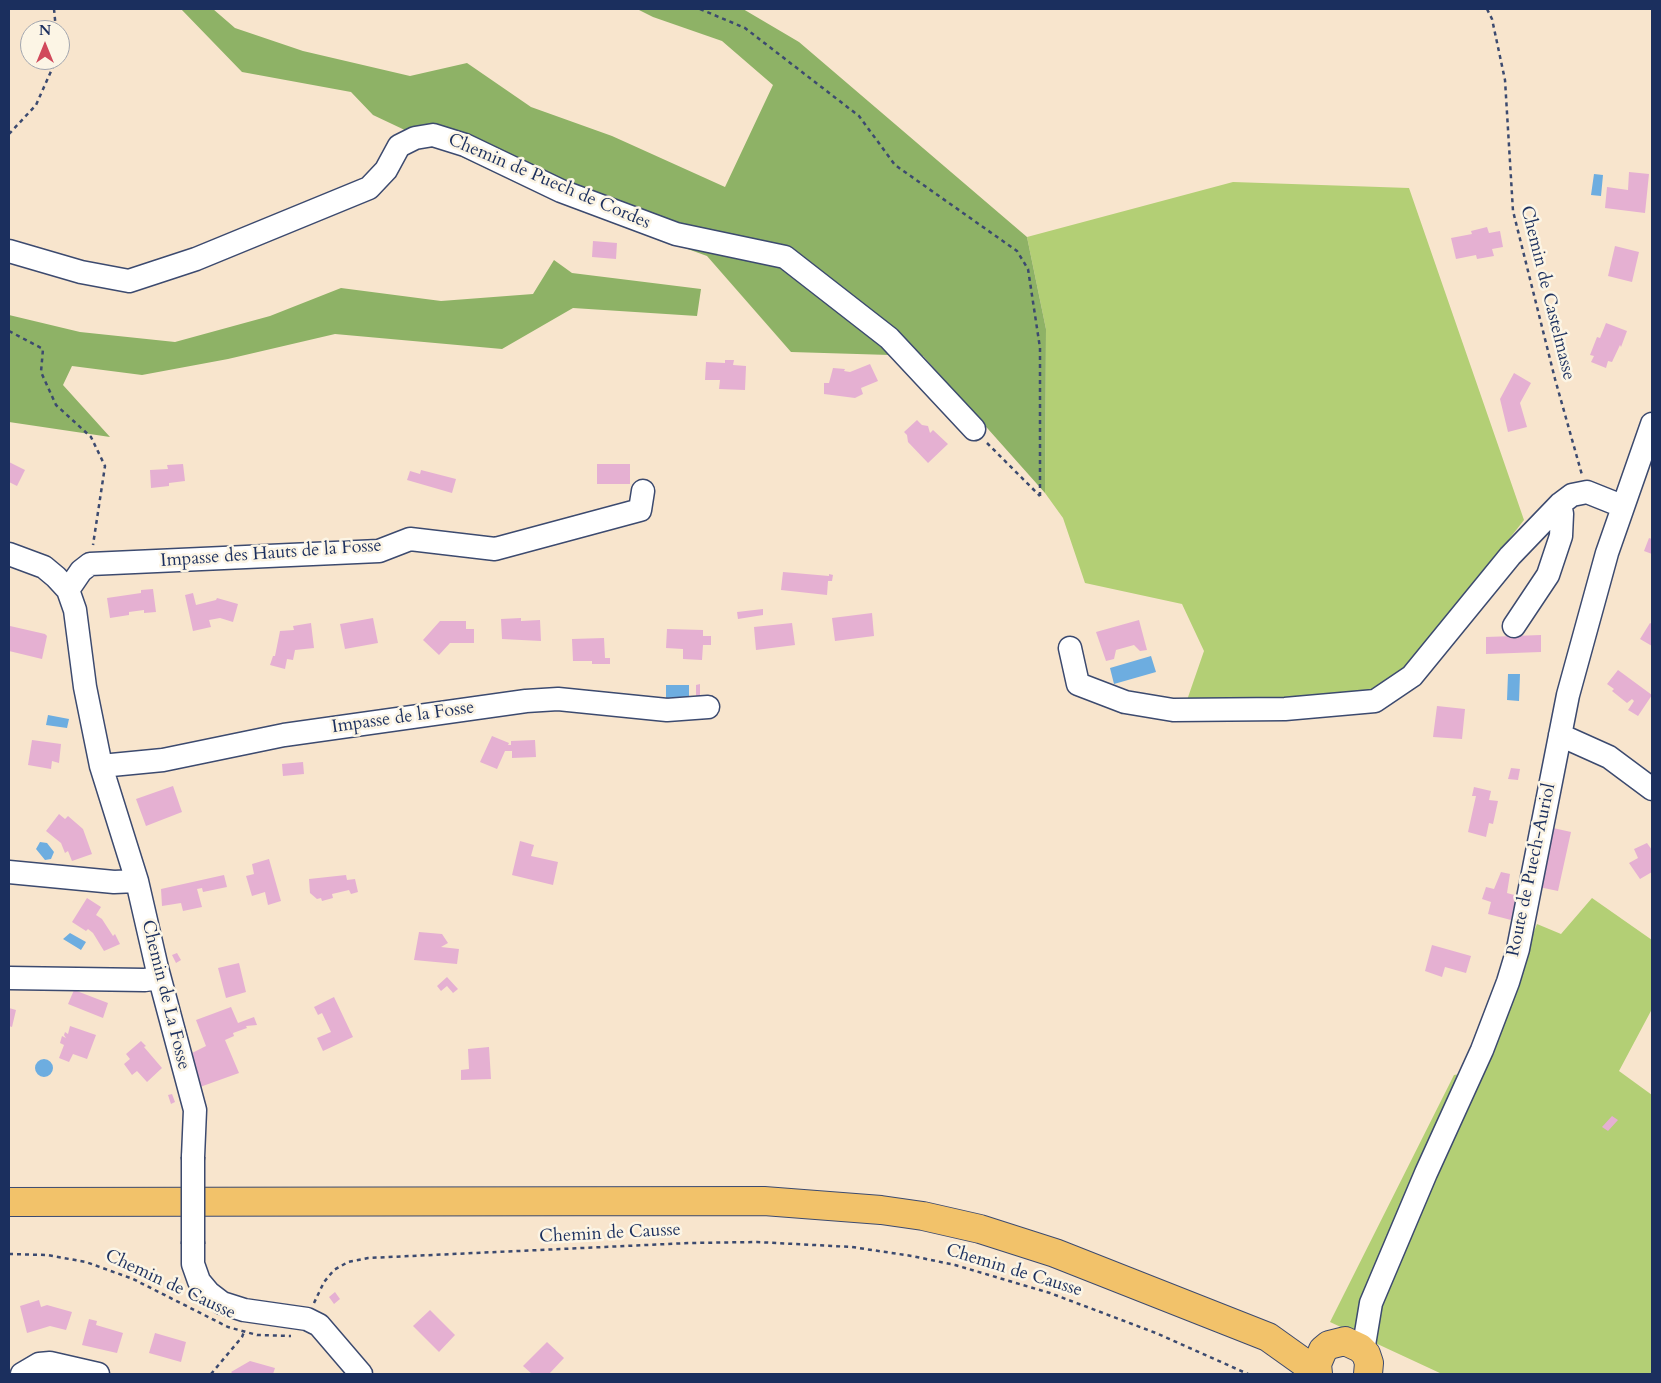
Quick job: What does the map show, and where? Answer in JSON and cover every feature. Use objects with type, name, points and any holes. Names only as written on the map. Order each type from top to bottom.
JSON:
[{"type":"main road","points":[[9,1202],[764,1201],[881,1210],[923,1216],[980,1229],[1046,1250],[1268,1337],[1318,1373]]},
{"type":"main road","points":[[1268,1337],[1354,1343],[1371,1366]]},
{"type":"main road","points":[[1318,1373],[1317,1364],[1323,1350],[1333,1343]]},
{"type":"street","name":"Chemin de Puech de Cordes","points":[[9,251],[81,272],[129,281],[196,259],[370,188],[386,170],[399,146],[415,138],[434,135],[465,144],[561,191],[676,234],[785,257],[889,338],[974,430]]},
{"type":"street","name":"Route de Puech-Auriol","points":[[1371,1303],[1426,1173],[1482,1050],[1508,982],[1518,949],[1560,735],[1577,660],[1622,506],[1652,424]]},
{"type":"street","name":"Impasse des Hauts de la Fosse","points":[[90,564],[378,550],[410,539],[495,549],[640,510],[643,491]]},
{"type":"street","points":[[1070,648],[1078,684],[1125,702],[1182,710],[1285,709],[1375,701],[1412,676],[1510,556],[1560,504],[1572,496],[1587,492],[1622,506]]},
{"type":"street","points":[[1514,626],[1548,575],[1561,536],[1562,514],[1560,504]]},
{"type":"street","name":"Chemin de La Fosse","points":[[9,554],[44,567],[68,590],[75,610],[85,686],[101,766],[137,881],[159,978],[195,1110],[193,1264],[199,1281],[222,1304],[244,1310],[307,1319],[319,1324],[361,1374]]},
{"type":"street","points":[[68,590],[81,571],[90,564]]},
{"type":"street","name":"Impasse de la Fosse","points":[[101,766],[163,760],[284,735],[526,701],[558,700],[667,710],[708,707]]},
{"type":"street","points":[[1560,735],[1609,757],[1652,789]]},
{"type":"street","points":[[9,872],[114,882],[137,881]]},
{"type":"street","points":[[9,978],[159,978]]},
{"type":"street","points":[[1333,1343],[1371,1303]]},
{"type":"street","points":[[1371,1303],[1371,1366]]},
{"type":"street","points":[[22,1374],[39,1364],[50,1363],[98,1374]]},
{"type":"path","points":[[700,9],[745,28],[860,116],[895,165],[1017,251],[1028,269],[1040,348],[1040,496],[974,430]]},
{"type":"path","name":"Chemin de Castelmasse","points":[[1487,9],[1492,19],[1505,80],[1513,211],[1555,380],[1587,492]]},
{"type":"path","points":[[9,134],[36,106],[52,70]]},
{"type":"path","points":[[9,331],[43,349],[41,372],[56,405],[91,437],[105,466],[90,564]]},
{"type":"path","name":"Chemin de Causse","points":[[9,1254],[66,1258],[110,1269],[214,1322],[244,1332],[272,1337],[290,1336],[300,1332],[328,1276],[340,1266],[357,1260],[689,1243],[804,1244],[852,1247],[912,1256],[999,1277],[1100,1311],[1248,1374]]},
{"type":"path","points":[[211,1374],[244,1332]]},
{"type":"green space","points":[[181,9],[213,9],[235,28],[303,51],[410,76],[467,63],[531,107],[612,136],[725,187],[773,85],[722,41],[653,17],[637,9],[743,9],[799,42],[1027,237],[1046,329],[1045,493],[923,356],[791,352],[707,256],[555,201],[373,115],[351,92],[242,72]]},
{"type":"green space","points":[[1233,182],[1409,188],[1524,520],[1412,664],[1370,696],[1186,703],[1204,651],[1182,604],[1085,583],[1063,518],[1045,493],[1046,329],[1027,237]]},
{"type":"green space","points":[[554,260],[572,273],[701,289],[697,316],[573,308],[502,349],[335,334],[228,359],[142,375],[72,366],[63,385],[110,437],[9,422],[9,315],[80,332],[175,342],[270,316],[341,288],[441,301],[533,294]]},
{"type":"green space","points":[[1592,898],[1652,940],[1652,1009],[1619,1071],[1652,1095],[1652,1374],[1442,1374],[1330,1322],[1454,1075],[1477,1071],[1537,924],[1561,934]]},
{"type":"water","points":[[1594,174],[1603,175],[1601,196],[1591,195]]},
{"type":"water","points":[[1151,656],[1156,672],[1114,684],[1110,668]]},
{"type":"water","points":[[1508,674],[1520,674],[1519,701],[1507,700]]},
{"type":"water","points":[[666,685],[689,685],[689,697],[666,698]]},
{"type":"water","points":[[48,715],[69,719],[67,728],[46,725]]},
{"type":"water","points":[[40,842],[47,843],[54,852],[51,859],[45,860],[36,849]]},
{"type":"water","points":[[70,933],[86,942],[81,950],[63,939]]},
{"type":"water","points":[[40,1059],[48,1059],[53,1064],[51,1075],[40,1077],[35,1072],[35,1064]]},
{"type":"building","points":[[1629,172],[1649,174],[1645,213],[1605,208],[1607,187],[1628,190]]},
{"type":"building","points":[[1487,227],[1489,233],[1500,231],[1503,247],[1492,249],[1494,256],[1477,259],[1476,255],[1456,259],[1451,238],[1472,234],[1471,231]]},
{"type":"building","points":[[593,241],[617,243],[616,259],[592,257]]},
{"type":"building","points":[[1615,246],[1639,252],[1632,282],[1608,276]]},
{"type":"building","points":[[1606,323],[1627,331],[1621,347],[1620,345],[1612,362],[1608,361],[1606,368],[1591,362],[1594,356],[1590,355],[1597,337],[1600,338]]},
{"type":"building","points":[[725,360],[734,360],[733,365],[746,366],[745,390],[719,389],[720,380],[705,380],[706,362],[725,363]]},
{"type":"building","points":[[870,364],[878,381],[861,388],[863,394],[855,398],[824,394],[824,383],[829,383],[833,368],[845,369],[844,371],[850,372]]},
{"type":"building","points":[[1514,373],[1531,383],[1520,403],[1527,427],[1508,432],[1500,399]]},
{"type":"building","points":[[917,420],[922,425],[928,426],[930,433],[933,430],[948,444],[928,463],[908,442],[907,435],[904,432]]},
{"type":"building","points":[[9,462],[25,470],[17,486],[9,482]]},
{"type":"building","points":[[183,464],[185,481],[169,483],[169,486],[151,488],[150,470],[168,469],[167,465]]},
{"type":"building","points":[[597,464],[630,464],[630,484],[597,484]]},
{"type":"building","points":[[421,470],[456,479],[452,493],[407,480],[410,471],[420,474]]},
{"type":"building","points":[[1649,538],[1652,539],[1652,554],[1644,551]]},
{"type":"building","points":[[783,572],[833,575],[832,581],[828,581],[827,595],[781,590]]},
{"type":"building","points":[[153,589],[156,612],[144,613],[144,610],[110,618],[107,598],[141,593],[141,590]]},
{"type":"building","points":[[193,593],[196,605],[216,600],[217,598],[238,604],[233,622],[220,618],[209,620],[211,627],[193,631],[185,595]]},
{"type":"building","points":[[763,609],[763,615],[738,619],[737,612]]},
{"type":"building","points":[[872,613],[874,636],[835,641],[832,618]]},
{"type":"building","points":[[373,618],[378,643],[345,649],[340,624]]},
{"type":"building","points":[[521,618],[521,621],[540,620],[541,641],[502,639],[501,619]]},
{"type":"building","points":[[1139,620],[1147,650],[1140,651],[1134,645],[1116,650],[1114,659],[1106,661],[1096,632]]},
{"type":"building","points":[[440,621],[466,621],[466,629],[474,629],[474,643],[450,643],[439,655],[423,640]]},
{"type":"building","points":[[311,623],[314,648],[295,650],[293,660],[287,659],[285,669],[270,665],[273,656],[275,656],[280,631],[294,630],[293,626]]},
{"type":"building","points":[[792,623],[795,645],[756,650],[754,627]]},
{"type":"building","points":[[1650,623],[1652,624],[1652,646],[1640,639]]},
{"type":"building","points":[[10,626],[47,636],[42,659],[9,651]]},
{"type":"building","points":[[667,629],[703,630],[703,636],[711,636],[711,645],[703,645],[702,660],[683,659],[683,649],[666,648]]},
{"type":"building","points":[[1541,635],[1541,652],[1486,654],[1486,637]]},
{"type":"building","points":[[604,638],[605,658],[610,658],[610,664],[592,664],[592,661],[573,661],[572,639]]},
{"type":"building","points":[[1618,670],[1652,695],[1638,716],[1628,710],[1634,701],[1632,699],[1627,703],[1612,691],[1614,689],[1607,684]]},
{"type":"building","points":[[700,684],[700,696],[696,696],[696,685]]},
{"type":"building","points":[[1437,706],[1465,709],[1462,739],[1433,737]]},
{"type":"building","points":[[492,736],[509,743],[508,745],[511,745],[511,741],[535,740],[536,757],[512,758],[512,751],[505,751],[497,769],[480,762]]},
{"type":"building","points":[[32,740],[61,744],[59,763],[52,761],[51,769],[28,765]]},
{"type":"building","points":[[303,762],[304,774],[283,776],[282,764]]},
{"type":"building","points":[[1511,768],[1520,769],[1518,780],[1508,779]]},
{"type":"building","points":[[173,786],[182,812],[146,826],[136,799]]},
{"type":"building","points":[[1474,787],[1491,791],[1489,800],[1498,801],[1493,824],[1489,823],[1486,837],[1468,832],[1476,796],[1472,796]]},
{"type":"building","points":[[59,814],[65,819],[68,816],[83,829],[92,854],[72,861],[68,851],[65,853],[61,843],[46,831]]},
{"type":"building","points":[[1553,828],[1571,832],[1558,891],[1539,887]]},
{"type":"building","points":[[520,841],[534,845],[531,856],[558,862],[553,885],[512,875]]},
{"type":"building","points":[[1647,843],[1652,850],[1652,872],[1640,879],[1629,863],[1638,858],[1634,849]]},
{"type":"building","points":[[269,859],[281,901],[268,905],[265,892],[252,896],[246,876],[254,874],[252,864]]},
{"type":"building","points":[[1501,872],[1510,874],[1507,893],[1518,896],[1511,920],[1488,914],[1491,902],[1482,899],[1486,887],[1494,889]]},
{"type":"building","points":[[224,875],[227,887],[203,892],[202,888],[197,889],[202,907],[183,911],[181,903],[162,906],[161,889]]},
{"type":"building","points":[[346,875],[347,880],[355,879],[358,892],[351,894],[349,890],[332,894],[333,898],[322,901],[321,898],[317,899],[310,893],[309,879]]},
{"type":"building","points":[[87,898],[101,907],[96,915],[102,919],[113,936],[115,934],[120,944],[104,951],[93,933],[72,922]]},
{"type":"building","points":[[419,932],[442,934],[448,943],[441,947],[459,949],[457,964],[414,960]]},
{"type":"building","points":[[1432,945],[1471,956],[1466,973],[1445,967],[1442,977],[1425,971]]},
{"type":"building","points":[[177,953],[181,960],[176,963],[172,955]]},
{"type":"building","points":[[239,963],[246,992],[226,998],[218,968]]},
{"type":"building","points":[[447,977],[458,989],[453,993],[447,986],[441,991],[437,986]]},
{"type":"building","points":[[74,990],[108,1003],[103,1018],[68,1004]]},
{"type":"building","points":[[334,997],[353,1037],[323,1051],[317,1038],[331,1032],[322,1013],[318,1015],[314,1007]]},
{"type":"building","points":[[231,1007],[238,1023],[254,1017],[257,1025],[246,1026],[247,1028],[233,1033],[234,1036],[225,1040],[239,1073],[200,1087],[190,1054],[206,1046],[196,1020]]},
{"type":"building","points":[[9,1008],[16,1010],[12,1027],[9,1026]]},
{"type":"building","points":[[70,1026],[96,1035],[87,1059],[73,1054],[69,1062],[59,1058],[64,1045],[60,1043],[62,1036],[66,1038],[65,1032],[68,1034]]},
{"type":"building","points":[[141,1041],[162,1068],[147,1082],[137,1071],[132,1075],[124,1064],[130,1059],[126,1054]]},
{"type":"building","points":[[489,1047],[491,1079],[461,1080],[461,1070],[469,1069],[468,1049]]},
{"type":"building","points":[[172,1094],[175,1102],[171,1104],[168,1095]]},
{"type":"building","points":[[1612,1116],[1618,1120],[1608,1131],[1602,1127]]},
{"type":"building","points":[[335,1292],[340,1299],[334,1304],[329,1297]]},
{"type":"building","points":[[39,1300],[41,1307],[47,1305],[72,1312],[66,1330],[50,1326],[27,1333],[20,1306]]},
{"type":"building","points":[[430,1310],[455,1335],[439,1352],[413,1326]]},
{"type":"building","points":[[89,1319],[97,1321],[96,1325],[123,1333],[117,1353],[82,1345]]},
{"type":"building","points":[[155,1333],[186,1342],[181,1362],[149,1353]]},
{"type":"building","points":[[547,1342],[564,1358],[549,1374],[532,1374],[523,1366]]},
{"type":"building","points":[[250,1361],[275,1368],[273,1374],[233,1374],[231,1372]]}]
